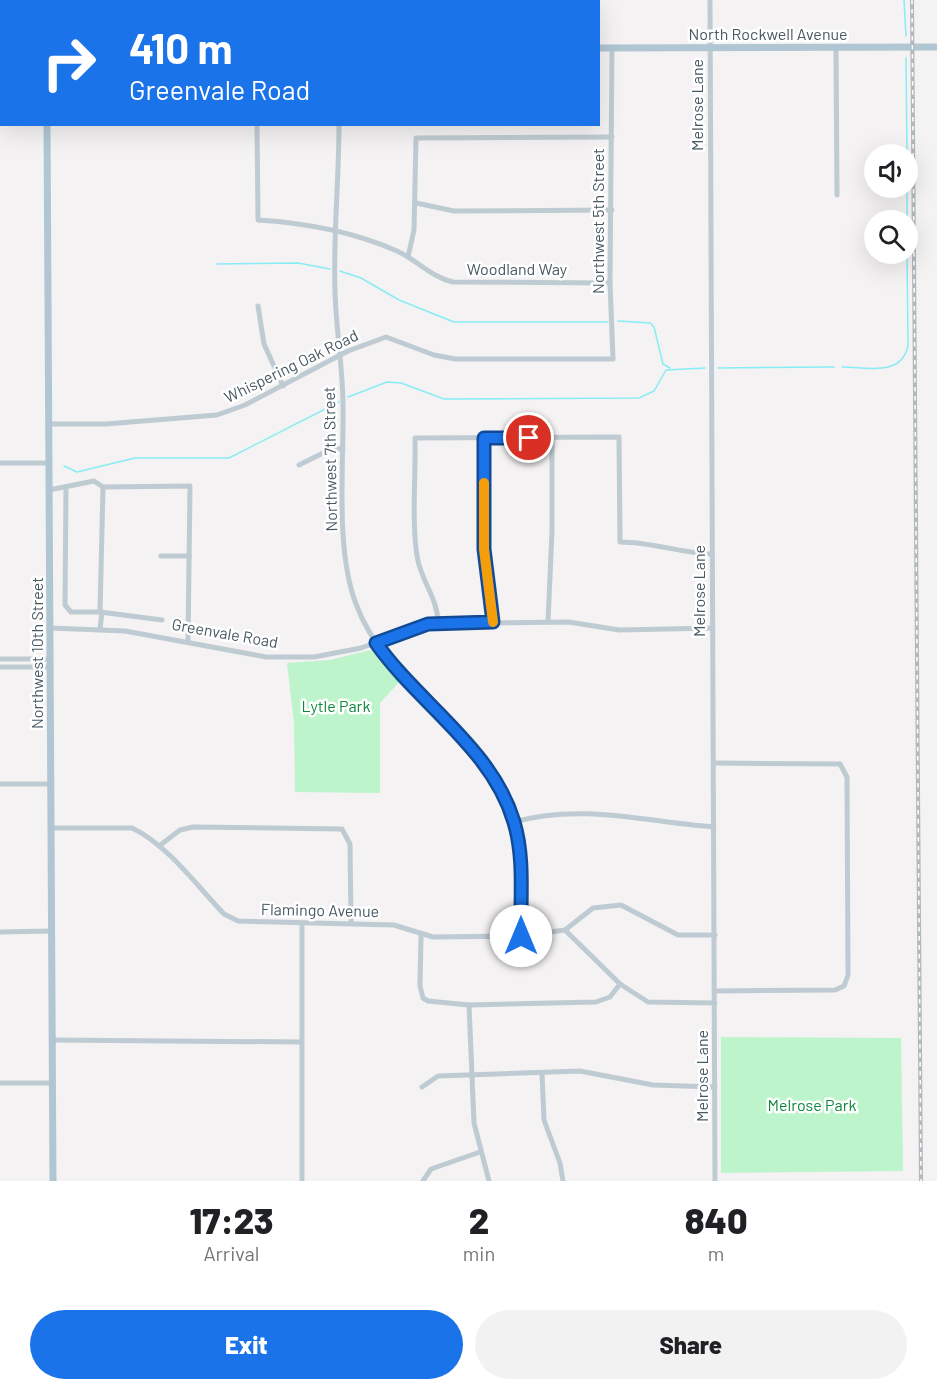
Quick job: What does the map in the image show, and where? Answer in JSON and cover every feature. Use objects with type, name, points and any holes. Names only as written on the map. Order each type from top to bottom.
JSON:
[{"type":"main road","name":"North Rockwell Avenue","points":[[600,48],[937,47]]},
{"type":"main road","name":"Northwest 10th Street","points":[[47,126],[53,1181]]},
{"type":"street","name":"Melrose Lane","points":[[711,0],[715,1181]]},
{"type":"street","points":[[836,47],[837,195]]},
{"type":"street","name":"Northwest 5th Street","points":[[612,48],[610,283],[613,359]]},
{"type":"street","name":"Woodland Way","points":[[257,126],[258,220],[301,222],[335,230],[408,257],[439,278],[462,283],[610,283]]},
{"type":"street","name":"Northwest 7th Street","points":[[339,126],[334,270],[344,448],[347,571],[356,604],[376,643],[499,784],[514,822],[521,860],[521,936]]},
{"type":"street","points":[[408,257],[412,245],[416,203],[416,138],[612,137]]},
{"type":"street","points":[[416,203],[454,211],[612,210]]},
{"type":"street","points":[[258,306],[264,344],[283,386]]},
{"type":"street","name":"Whispering Oak Road","points":[[49,424],[106,424],[210,416],[232,411],[340,356],[386,337],[434,355],[455,359],[613,359]]},
{"type":"street","points":[[438,623],[435,601],[420,570],[416,551],[415,438],[619,437],[620,542],[640,542],[680,551],[712,554]]},
{"type":"street","points":[[484,438],[484,549],[493,622]]},
{"type":"street","points":[[548,622],[552,531],[552,438]]},
{"type":"street","points":[[299,465],[325,452],[344,448]]},
{"type":"street","points":[[0,463],[50,463]]},
{"type":"street","points":[[50,490],[94,481],[103,487],[190,486],[188,641]]},
{"type":"street","points":[[100,629],[103,487]]},
{"type":"street","points":[[66,488],[65,605],[67,610],[162,620]]},
{"type":"street","points":[[161,556],[189,556]]},
{"type":"street","name":"Greenvale Road","points":[[50,628],[100,629],[188,641],[266,657],[328,656],[376,643],[418,625],[438,623],[569,622],[619,630],[713,628]]},
{"type":"street","points":[[0,659],[50,663],[0,667],[0,659]]},
{"type":"street","points":[[714,763],[831,763],[844,767],[847,777],[848,827],[848,975],[844,986],[835,990],[715,991]]},
{"type":"street","points":[[0,784],[51,784]]},
{"type":"street","points":[[514,822],[562,812],[591,812],[714,827]]},
{"type":"street","points":[[159,846],[180,830],[193,827],[342,829],[350,844],[351,922]]},
{"type":"street","name":"Flamingo Avenue","points":[[51,828],[132,828],[159,846],[224,914],[238,921],[302,925],[351,922],[394,925],[421,936],[521,936],[565,930]]},
{"type":"street","points":[[715,935],[678,935],[621,905],[593,908],[565,930],[620,984],[648,1002],[715,1003]]},
{"type":"street","points":[[302,925],[302,1181]]},
{"type":"street","points":[[0,932],[52,931]]},
{"type":"street","points":[[421,936],[420,986],[423,998],[443,1004],[596,1002],[610,997],[620,984]]},
{"type":"street","points":[[469,1005],[470,1075],[480,1152],[489,1181]]},
{"type":"street","points":[[52,1040],[301,1042]]},
{"type":"street","points":[[422,1087],[438,1076],[580,1071],[653,1085],[715,1087]]},
{"type":"street","points":[[542,1073],[544,1119],[560,1163],[563,1181]]},
{"type":"street","points":[[0,1083],[52,1083]]},
{"type":"street","points":[[423,1181],[430,1169],[480,1152]]},
{"type":"green space","name":"Lytle Park","points":[[375,649],[401,680],[380,703],[380,793],[295,792],[294,723],[287,663],[330,660]]},
{"type":"green space","name":"Melrose Park","points":[[721,1037],[901,1038],[903,1171],[721,1173]]},
{"type":"waterway","points":[[904,0],[906,36]]},
{"type":"waterway","points":[[906,58],[907,144]]},
{"type":"waterway","points":[[907,198],[907,210]]},
{"type":"waterway","points":[[217,264],[298,263],[330,269]]},
{"type":"waterway","points":[[842,367],[882,368],[891,366],[904,356],[908,346],[907,264]]},
{"type":"waterway","points":[[340,271],[361,278],[399,300],[454,322],[608,322]]},
{"type":"waterway","points":[[618,321],[650,323],[654,327],[663,364],[670,368]]},
{"type":"waterway","points":[[718,368],[834,367]]},
{"type":"waterway","points":[[348,397],[387,382],[401,383],[444,399],[639,398],[654,391],[666,370],[705,368]]},
{"type":"waterway","points":[[64,466],[77,472],[135,458],[229,458],[339,402]]},
{"type":"railway","points":[[912,0],[921,1181]]},
{"type":"slow traffic","points":[[484,483],[484,549],[493,622]]},
{"type":"route","points":[[521,936],[521,860],[514,822],[499,784],[477,756],[376,643],[418,625],[493,622],[484,549],[484,438],[529,438]]}]
